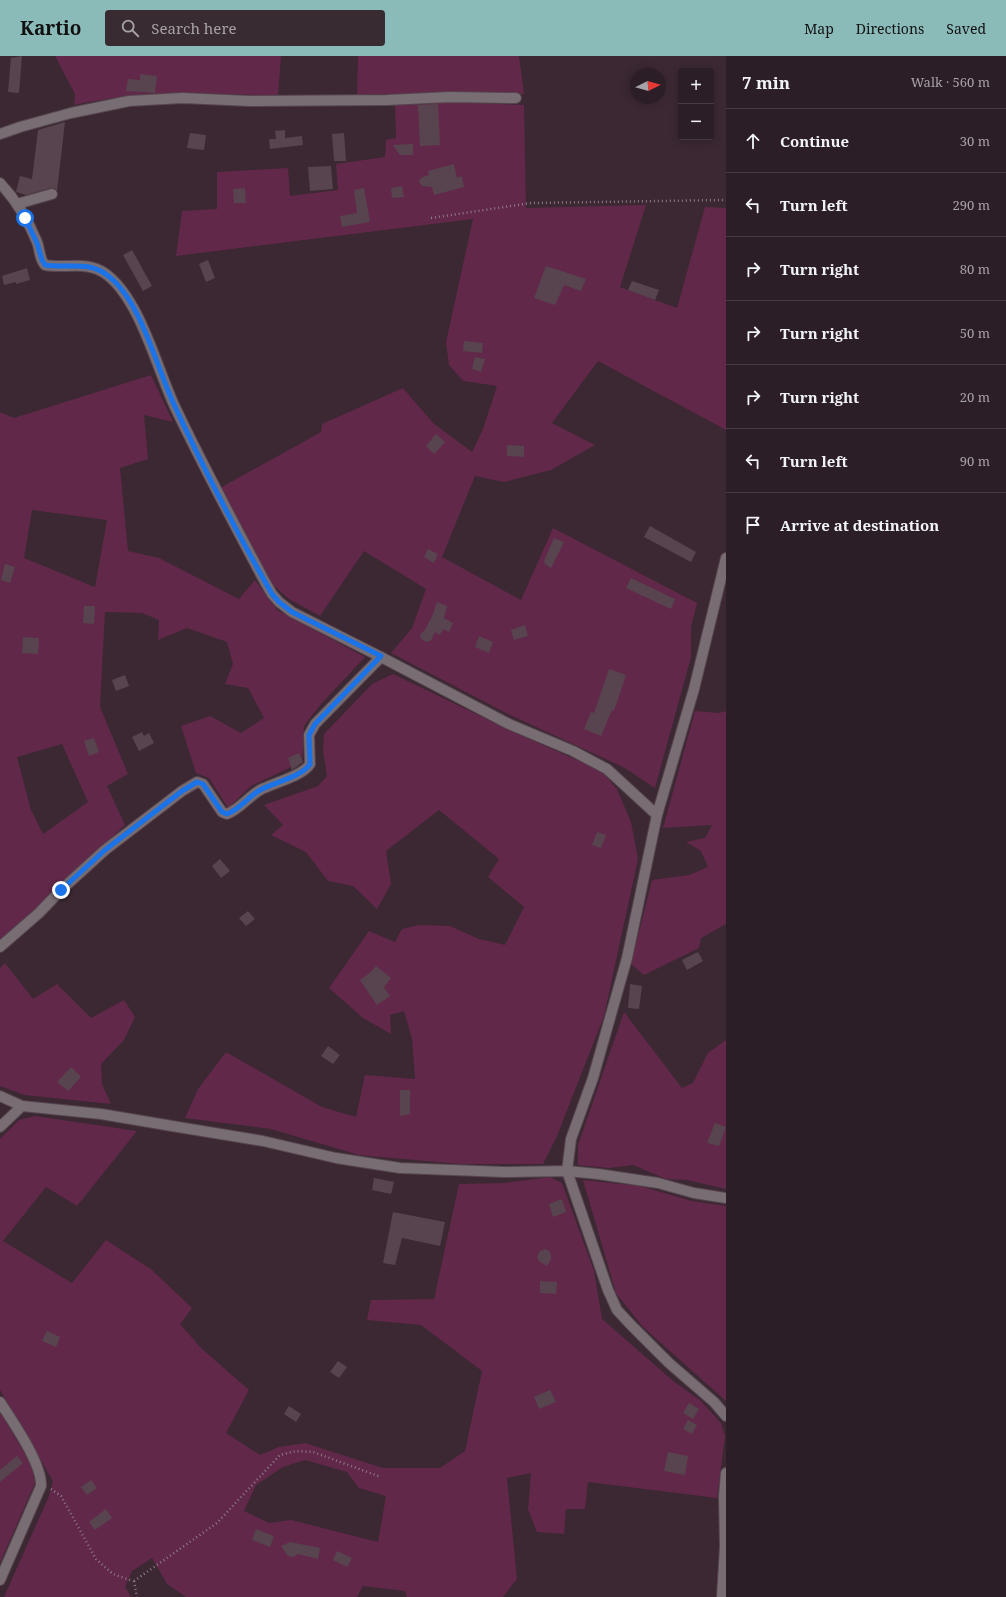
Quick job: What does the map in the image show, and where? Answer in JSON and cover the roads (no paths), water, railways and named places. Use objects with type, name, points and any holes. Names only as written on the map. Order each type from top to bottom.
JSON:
[{"type":"street","points":[[0,134],[71,113],[129,101],[182,98],[250,101],[387,100],[450,97],[516,98]]},
{"type":"street","points":[[0,183],[17,204],[37,243],[45,265],[78,265],[92,267],[107,275],[127,296],[140,322],[171,399],[197,452],[272,594],[279,602],[292,612],[381,656],[509,724],[573,751],[607,769],[657,815]]},
{"type":"street","points":[[17,204],[52,194]]},
{"type":"street","points":[[726,558],[694,689],[657,815],[627,958],[593,1078],[571,1139],[567,1171],[608,1290],[617,1310],[630,1326],[669,1363],[714,1402],[726,1416]]},
{"type":"street","points":[[0,947],[39,913],[61,890],[105,850],[182,791],[197,782],[203,784],[222,812],[227,814],[259,790],[304,770],[310,764],[309,735],[315,724],[381,656]]},
{"type":"street","points":[[0,1096],[22,1106],[101,1114],[178,1126],[263,1141],[336,1158],[400,1168],[504,1172],[567,1171],[620,1176],[726,1198]]},
{"type":"street","points":[[0,1127],[22,1106]]},
{"type":"street","points":[[0,1402],[36,1463],[42,1480],[41,1486],[0,1580]]},
{"type":"street","points":[[722,1597],[725,1546],[724,1496],[726,1473]]}]
